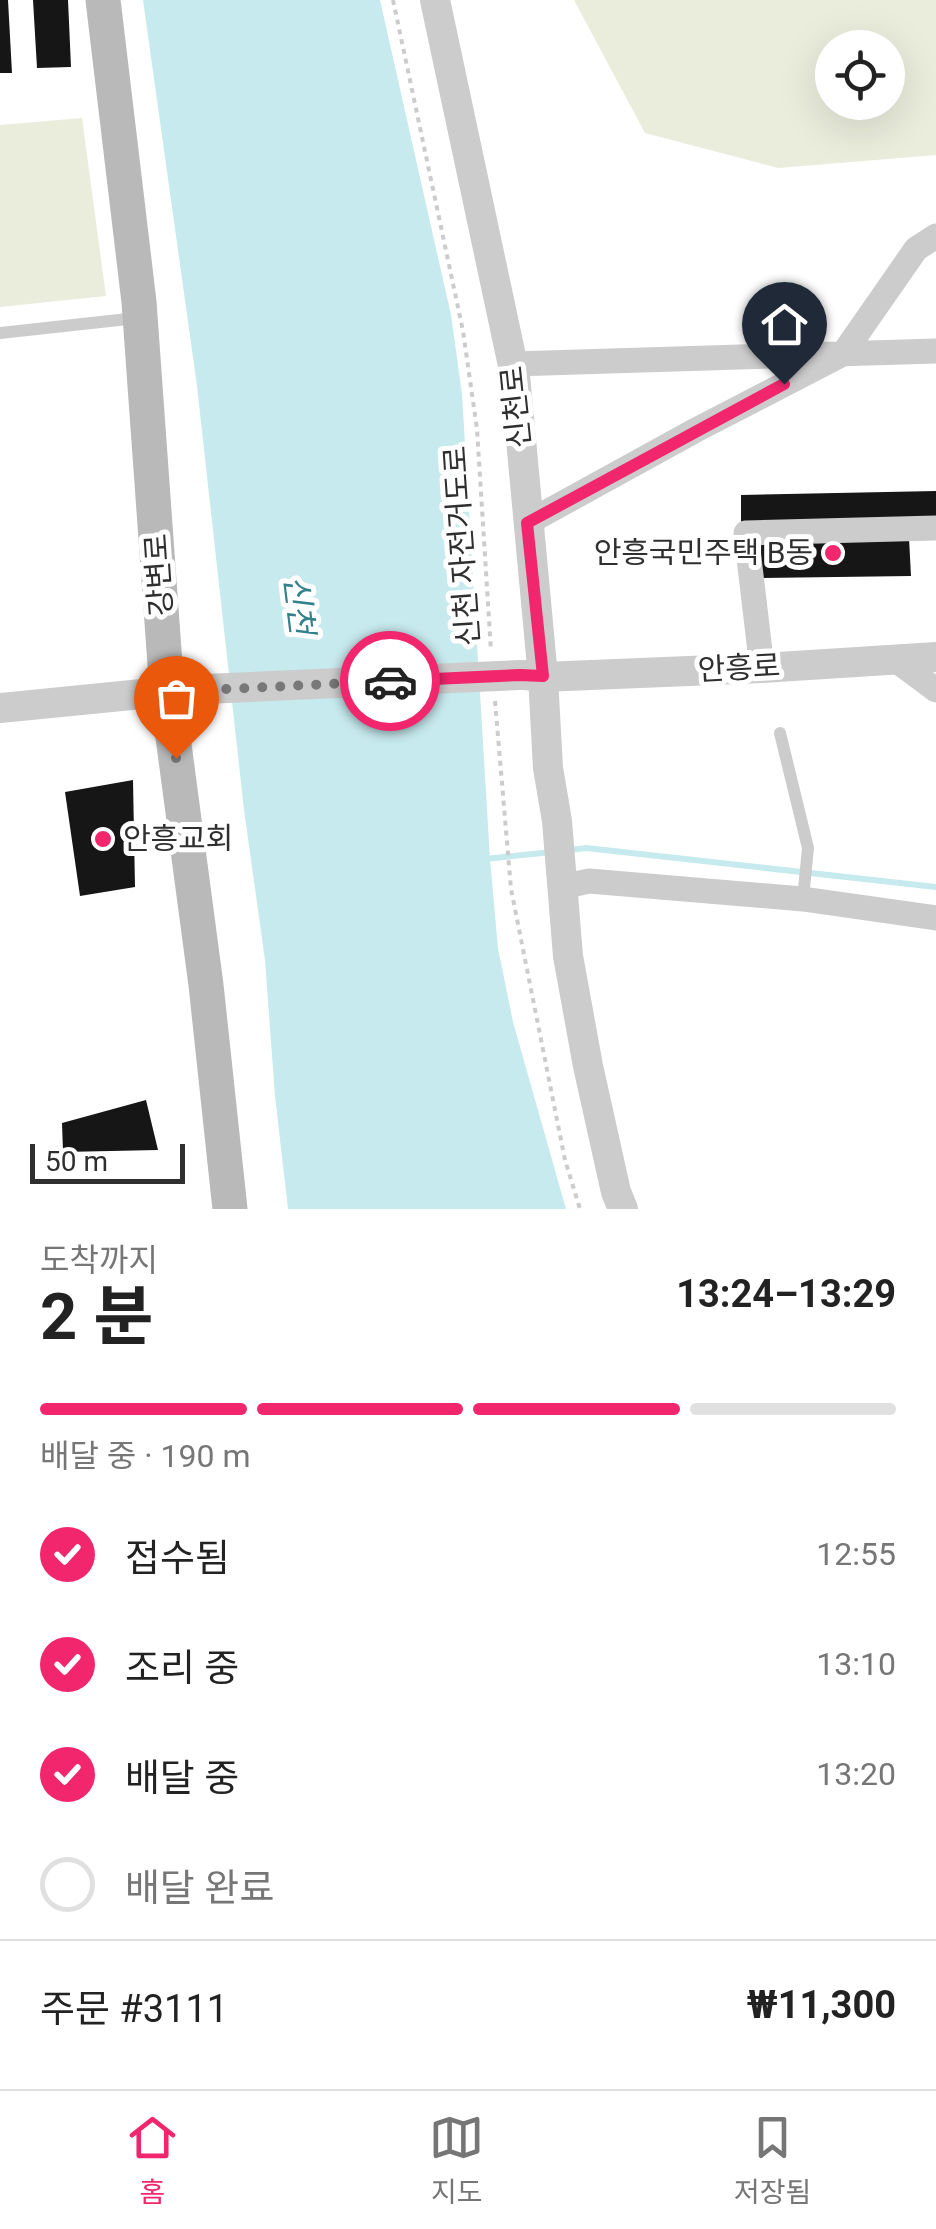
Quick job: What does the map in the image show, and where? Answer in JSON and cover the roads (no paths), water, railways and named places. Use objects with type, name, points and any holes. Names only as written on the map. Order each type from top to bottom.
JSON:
[{"type":"main road","name":"강변로","points":[[104,0],[230,1209]]},
{"type":"street","name":"신천로","points":[[435,0],[513,364],[527,523],[512,676],[548,768],[561,880]]},
{"type":"street","points":[[527,523],[842,354],[916,249],[936,236]]},
{"type":"street","points":[[513,364],[936,351]]},
{"type":"street","points":[[762,668],[746,532],[936,528]]},
{"type":"street","name":"안흥로","points":[[0,708],[174,691],[762,668],[936,657]]},
{"type":"street","points":[[893,658],[936,690]]},
{"type":"street","points":[[623,1209],[588,1066],[568,956],[561,880],[804,892],[936,918]]},
{"type":"lane","points":[[0,333],[140,318]]},
{"type":"lane","points":[[780,733],[808,848],[804,892]]},
{"type":"water","name":"신천","points":[[143,0],[380,0],[451,315],[462,394],[498,948],[513,1022],[566,1209],[288,1209],[265,960],[244,810],[197,386]]},
{"type":"waterway","points":[[570,850],[586,848],[936,887]]},
{"type":"waterway","points":[[485,859],[552,852]]},
{"type":"place","name":"안흥국민주택 B동","points":[[833,553]]},
{"type":"place","name":"안흥교회","points":[[103,839]]}]
